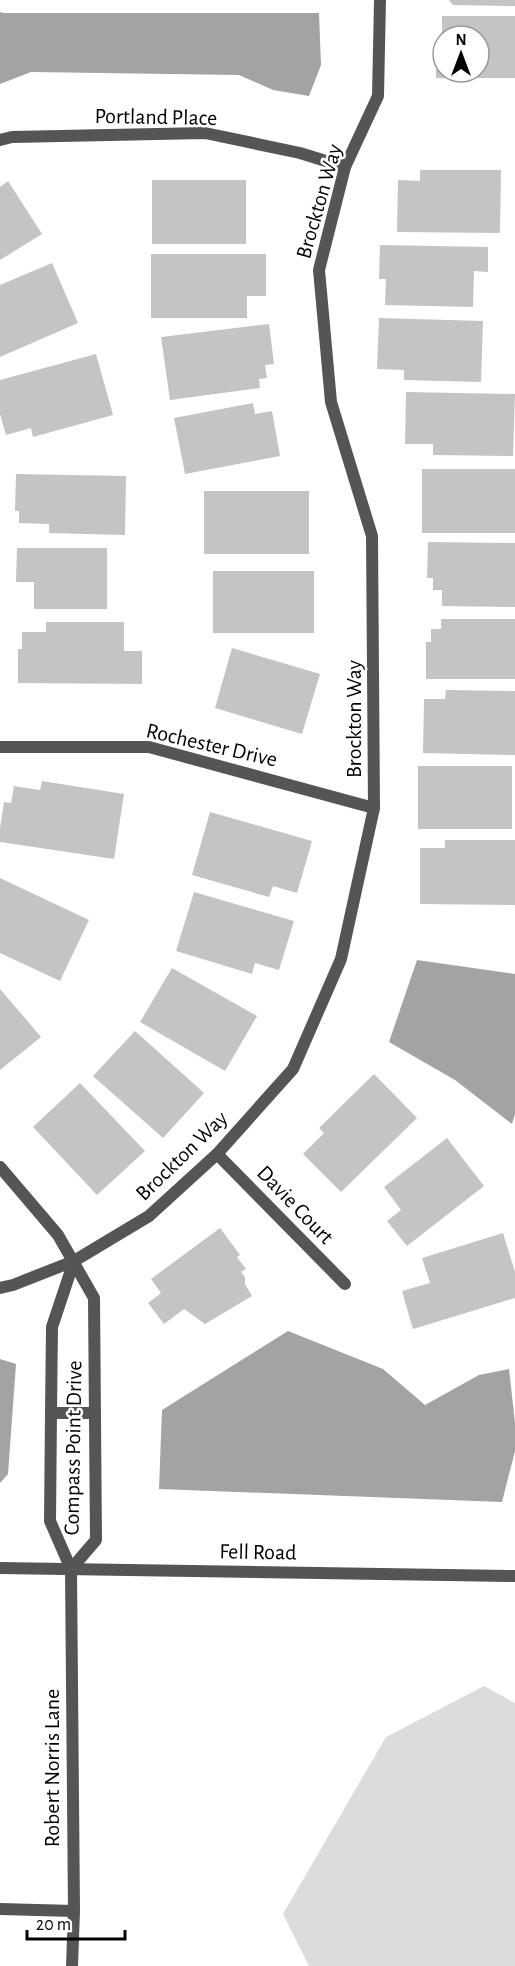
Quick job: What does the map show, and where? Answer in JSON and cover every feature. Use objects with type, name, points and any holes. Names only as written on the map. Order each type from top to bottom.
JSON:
[{"type":"street","name":"Brockton Way","points":[[0,1288],[74,1261],[149,1216],[217,1154],[293,1069],[341,959],[374,808],[372,536],[331,402],[319,270],[345,167],[378,96],[380,0]]},
{"type":"street","name":"Portland Place","points":[[0,140],[12,137],[205,133],[300,153],[345,167]]},
{"type":"street","name":"Rochester Drive","points":[[0,747],[149,747],[374,808]]},
{"type":"street","name":"Davie Court","points":[[217,1154],[345,1284]]},
{"type":"street","name":"Compass Point Drive","points":[[0,1167],[58,1235],[74,1261],[94,1298],[96,1540],[71,1569],[50,1521],[51,1413],[52,1327],[74,1261]]},
{"type":"street","points":[[51,1413],[95,1413]]},
{"type":"street","name":"Fell Road","points":[[0,1568],[515,1576]]},
{"type":"street","name":"Robert Norris Lane","points":[[71,1569],[74,1911],[72,1966]]},
{"type":"street","points":[[0,1909],[74,1911]]},
{"type":"shaded area","points":[[0,12],[319,13],[321,65],[309,96],[273,90],[239,75],[31,72],[0,84]]},
{"type":"shaded area","points":[[417,960],[515,974],[515,1114],[512,1124],[455,1080],[389,1042]]},
{"type":"shaded area","points":[[288,1331],[383,1369],[425,1405],[479,1375],[509,1369],[515,1423],[515,1451],[502,1502],[159,1489],[162,1410]]},
{"type":"shaded area","points":[[0,1359],[16,1364],[8,1474],[0,1483]]},
{"type":"shaded area","points":[[484,1686],[515,1703],[515,1966],[309,1966],[283,1914],[386,1737]]},
{"type":"building","points":[[449,0],[515,0],[515,6],[453,5]]},
{"type":"building","points":[[442,16],[515,16],[515,78],[491,78],[491,24],[442,24]]},
{"type":"building","points":[[420,170],[501,170],[500,233],[397,232],[398,180],[420,181]]},
{"type":"building","points":[[152,180],[246,180],[246,244],[152,244]]},
{"type":"building","points":[[8,181],[42,234],[0,260],[0,187]]},
{"type":"building","points":[[380,245],[488,247],[488,272],[474,271],[473,307],[385,305],[386,279],[379,279]]},
{"type":"building","points":[[151,254],[266,254],[266,296],[247,296],[247,318],[151,318]]},
{"type":"building","points":[[52,263],[78,323],[0,357],[0,285]]},
{"type":"building","points":[[379,318],[483,321],[481,382],[404,380],[404,370],[377,369]]},
{"type":"building","points":[[269,324],[274,364],[265,365],[267,378],[259,379],[260,388],[170,400],[161,337]]},
{"type":"building","points":[[96,354],[113,415],[33,437],[31,428],[6,435],[0,414],[0,380]]},
{"type":"building","points":[[406,392],[515,394],[513,456],[433,455],[433,444],[405,444]]},
{"type":"building","points":[[253,403],[255,414],[272,411],[280,456],[185,474],[174,418]]},
{"type":"building","points":[[422,469],[515,469],[515,533],[422,533]]},
{"type":"building","points":[[16,474],[126,476],[125,535],[49,533],[49,524],[19,523],[19,511],[15,511]]},
{"type":"building","points":[[204,491],[309,491],[309,554],[204,554]]},
{"type":"building","points":[[428,542],[515,543],[515,607],[442,606],[442,590],[433,590],[433,578],[427,578]]},
{"type":"building","points":[[17,548],[107,548],[107,609],[34,609],[34,582],[16,582]]},
{"type":"building","points":[[213,571],[314,571],[314,633],[213,633]]},
{"type":"building","points":[[441,619],[515,619],[515,679],[426,679],[426,642],[431,642],[431,629],[441,629]]},
{"type":"building","points":[[46,622],[124,622],[124,651],[142,651],[142,684],[18,683],[18,649],[22,649],[22,632],[46,632]]},
{"type":"building","points":[[232,648],[320,674],[302,734],[215,708]]},
{"type":"building","points":[[446,690],[515,691],[515,755],[423,753],[424,699],[445,699]]},
{"type":"building","points":[[418,766],[512,766],[512,829],[418,829]]},
{"type":"building","points":[[42,781],[124,794],[114,859],[0,842],[4,802],[11,803],[14,786],[40,790]]},
{"type":"building","points":[[210,812],[312,841],[297,893],[273,886],[269,897],[192,875]]},
{"type":"building","points":[[445,840],[515,840],[515,905],[420,904],[420,848],[445,848]]},
{"type":"building","points":[[0,878],[89,920],[60,981],[0,953]]},
{"type":"building","points":[[194,892],[294,921],[279,970],[255,963],[252,974],[176,951]]},
{"type":"building","points":[[172,968],[257,1016],[225,1071],[140,1022]]},
{"type":"building","points":[[0,989],[41,1037],[0,1070]]},
{"type":"building","points":[[135,1031],[204,1093],[163,1138],[93,1076]]},
{"type":"building","points":[[374,1074],[417,1118],[341,1192],[303,1154],[324,1133],[319,1128]]},
{"type":"building","points":[[80,1083],[145,1151],[97,1195],[33,1127]]},
{"type":"building","points":[[447,1138],[484,1186],[407,1246],[387,1221],[401,1210],[384,1187]]},
{"type":"building","points":[[220,1228],[240,1255],[237,1257],[246,1269],[241,1272],[252,1296],[205,1324],[184,1309],[164,1324],[148,1303],[161,1293],[151,1279]]},
{"type":"building","points":[[503,1233],[515,1272],[515,1298],[413,1329],[402,1291],[430,1283],[422,1258]]}]
